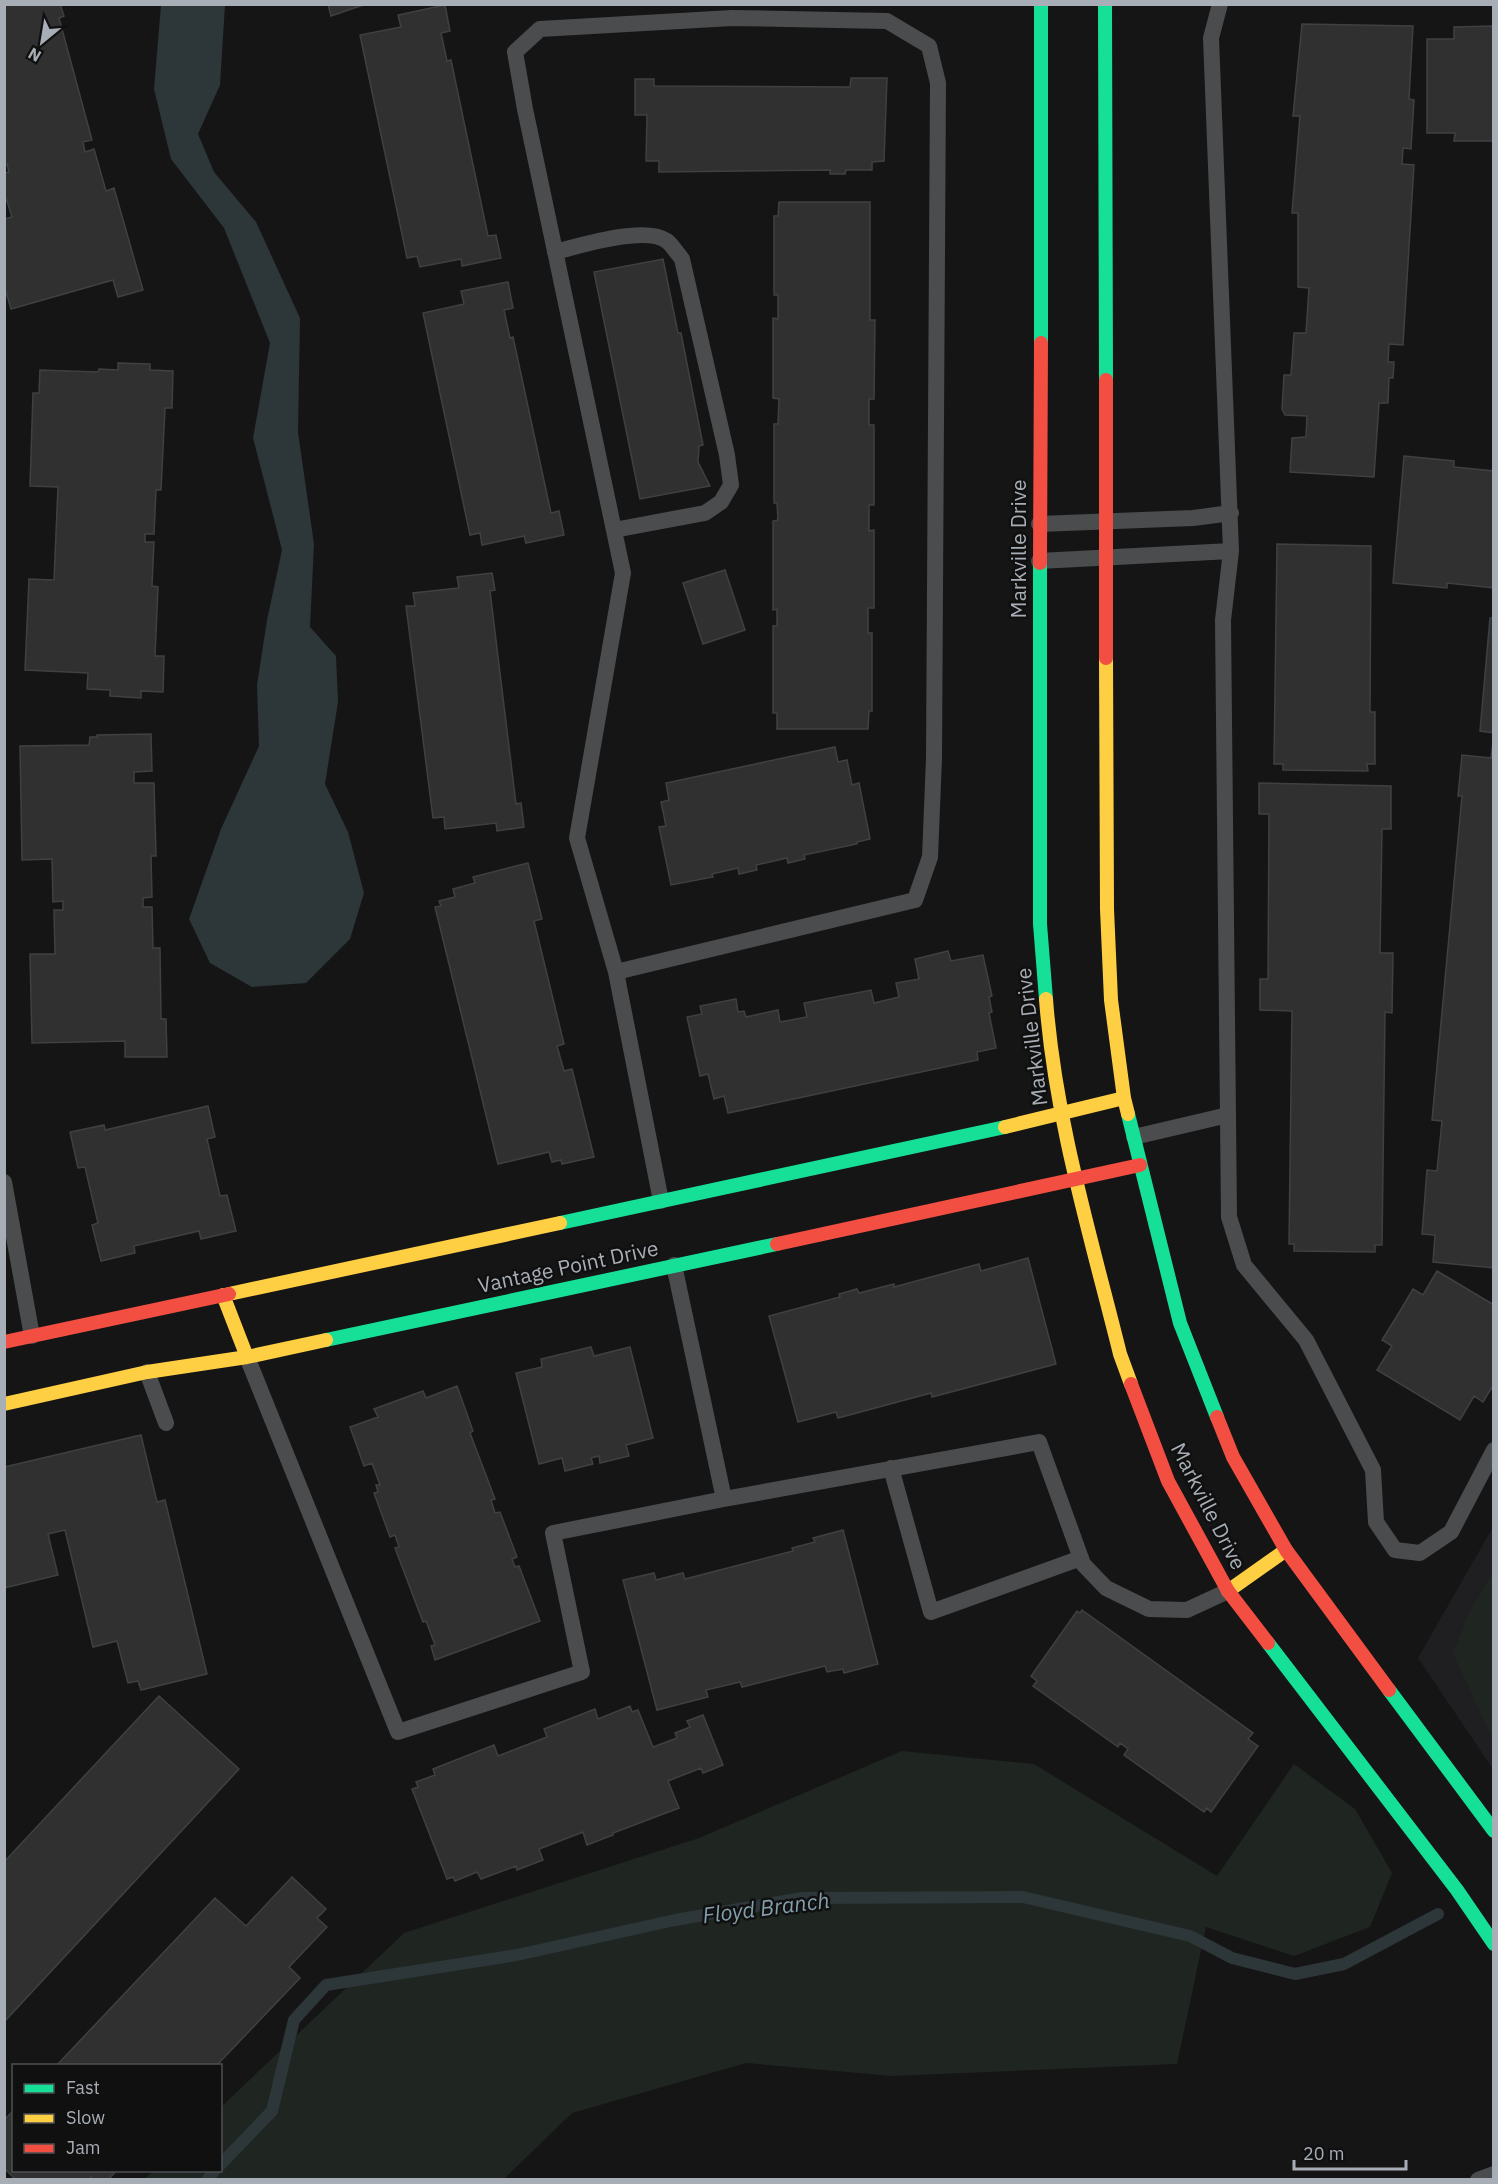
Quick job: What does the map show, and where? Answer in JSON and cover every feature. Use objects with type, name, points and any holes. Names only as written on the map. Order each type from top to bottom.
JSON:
[{"type":"street","name":"Markville Drive","points":[[1041,4],[1040,924],[1048,1028],[1061,1114],[1076,1180],[1119,1354],[1168,1481],[1228,1591],[1457,1890],[1494,1944]]},
{"type":"street","name":"Markville Drive","points":[[1105,4],[1107,909],[1111,1000],[1124,1098],[1180,1323],[1233,1457],[1286,1550],[1494,1831]]},
{"type":"street","name":"Vantage Point Drive","points":[[4,1342],[1061,1114],[1124,1098]]},
{"type":"street","name":"Vantage Point Drive","points":[[4,1404],[147,1372],[247,1357],[1140,1165]]},
{"type":"street","points":[[223,1295],[247,1357]]},
{"type":"street","points":[[1228,1591],[1286,1550]]},
{"type":"lane","points":[[1220,4],[1210,39],[1231,513],[1231,551],[1223,620],[1229,1217],[1244,1265],[1306,1340],[1373,1470],[1376,1522],[1395,1550],[1420,1553],[1451,1532],[1494,1450]]},
{"type":"lane","points":[[616,972],[915,900],[930,857],[934,747],[938,83],[929,46],[887,21],[732,11],[540,29],[515,52],[525,110],[623,573],[577,837],[616,972],[661,1201]]},
{"type":"lane","points":[[555,252],[624,236],[650,235],[666,240],[682,259],[728,455],[731,485],[721,502],[705,513],[614,530]]},
{"type":"lane","points":[[1039,524],[1193,518],[1231,513]]},
{"type":"lane","points":[[1039,561],[1231,551]]},
{"type":"lane","points":[[1134,1137],[1228,1115]]},
{"type":"lane","points":[[4,1182],[11,1261],[32,1336]]},
{"type":"lane","points":[[674,1265],[724,1499]]},
{"type":"lane","points":[[247,1357],[398,1732],[582,1671],[553,1533],[724,1499],[1039,1442],[1083,1564],[1106,1588],[1149,1609],[1187,1610],[1228,1591]]},
{"type":"lane","points":[[147,1372],[166,1423]]},
{"type":"lane","points":[[891,1468],[931,1612],[1081,1558]]},
{"type":"lane","points":[[1478,2180],[1494,2174]]},
{"type":"shaded area","points":[[161,5],[225,5],[220,85],[198,134],[214,172],[256,222],[300,318],[298,432],[314,544],[310,627],[336,656],[338,702],[325,784],[348,832],[364,893],[350,939],[306,983],[252,987],[210,963],[189,919],[221,829],[259,746],[257,685],[267,620],[282,550],[253,438],[270,343],[224,228],[171,159],[154,89]]},
{"type":"shaded area","points":[[1493,1527],[1493,1769],[1418,1658]]},
{"type":"shaded area","points":[[1493,1572],[1493,1739],[1453,1654],[1467,1617]]},
{"type":"shaded area","points":[[902,1751],[1034,1764],[1217,1876],[1294,1764],[1355,1809],[1392,1873],[1370,1927],[1294,1956],[1206,1927],[1177,2064],[892,2076],[746,2063],[572,2113],[504,2179],[144,2179],[153,2172],[222,2172],[222,2106],[404,1933],[699,1838]]},
{"type":"building","points":[[4,4],[60,4],[64,16],[59,18],[92,140],[83,142],[85,152],[94,149],[106,191],[114,188],[143,290],[118,297],[113,280],[11,309],[4,285],[4,219],[12,217],[4,192],[4,173],[9,172],[7,164],[4,165]]},
{"type":"building","points":[[328,4],[366,4],[331,16]]},
{"type":"building","points":[[445,5],[450,31],[441,33],[447,61],[451,60],[488,236],[496,235],[501,258],[462,266],[461,259],[420,267],[417,256],[407,258],[360,35],[401,27],[398,15]]},
{"type":"building","points":[[1302,24],[1413,26],[1409,99],[1414,100],[1411,149],[1403,148],[1402,164],[1414,165],[1403,345],[1389,344],[1388,362],[1394,362],[1393,378],[1389,378],[1388,403],[1379,403],[1374,477],[1290,472],[1292,438],[1306,437],[1307,416],[1285,415],[1282,409],[1284,375],[1291,375],[1294,333],[1306,333],[1309,288],[1298,287],[1298,213],[1292,213],[1300,116],[1293,116]]},
{"type":"building","points":[[1494,26],[1494,141],[1454,141],[1455,133],[1427,133],[1427,39],[1454,39],[1454,27]]},
{"type":"building","points":[[851,78],[887,78],[884,161],[872,162],[872,170],[846,170],[845,174],[830,174],[830,170],[659,172],[659,161],[646,161],[647,115],[635,115],[635,79],[654,79],[654,86],[850,87]]},
{"type":"building","points":[[779,202],[870,202],[870,320],[875,320],[874,399],[869,399],[869,425],[874,425],[874,505],[869,505],[869,531],[874,530],[874,608],[868,608],[868,633],[872,633],[872,711],[869,711],[868,729],[777,729],[777,713],[773,713],[773,626],[777,626],[777,609],[773,610],[773,521],[778,520],[777,503],[774,503],[774,424],[778,424],[779,399],[773,398],[773,318],[778,319],[778,295],[774,295],[774,216],[778,216]]},
{"type":"building","points":[[663,259],[678,333],[681,333],[703,445],[699,446],[698,462],[710,486],[640,499],[594,272]]},
{"type":"building","points":[[508,282],[513,308],[504,310],[510,338],[513,337],[551,513],[559,511],[564,535],[526,543],[524,536],[482,545],[480,533],[470,535],[423,313],[464,304],[461,291]]},
{"type":"building","points":[[118,363],[150,364],[150,370],[173,371],[172,408],[165,408],[161,490],[156,490],[154,534],[145,534],[145,542],[154,542],[152,586],[158,587],[155,656],[164,656],[163,692],[141,691],[141,698],[110,696],[110,690],[87,689],[88,673],[25,670],[29,579],[54,580],[58,487],[30,486],[33,393],[39,393],[40,370],[98,372],[99,369],[118,370]]},
{"type":"building","points":[[1404,456],[1454,461],[1454,467],[1494,471],[1494,588],[1447,583],[1447,588],[1393,583]]},
{"type":"building","points":[[1277,544],[1371,546],[1370,712],[1375,712],[1375,764],[1367,764],[1368,771],[1283,770],[1283,764],[1274,764]]},
{"type":"building","points":[[725,570],[745,630],[703,644],[683,583]]},
{"type":"building","points":[[492,573],[495,590],[490,591],[516,804],[521,803],[524,827],[497,831],[496,823],[445,829],[444,817],[433,818],[406,606],[415,606],[413,593],[459,588],[457,577]]},
{"type":"building","points":[[1490,618],[1494,618],[1494,733],[1480,731]]},
{"type":"building","points":[[151,734],[152,771],[134,772],[134,783],[154,783],[156,856],[151,856],[152,897],[143,898],[143,907],[152,907],[153,948],[160,948],[161,1019],[166,1019],[167,1057],[125,1057],[125,1041],[32,1043],[30,954],[55,954],[54,910],[63,910],[63,901],[53,902],[52,859],[22,860],[20,746],[89,745],[90,737],[97,737],[97,735]]},
{"type":"building","points":[[1494,734],[1494,1268],[1433,1262],[1435,1235],[1422,1234],[1427,1170],[1437,1171],[1442,1121],[1432,1120],[1462,796],[1458,796],[1462,755],[1491,758]]},
{"type":"building","points":[[835,747],[838,762],[847,760],[852,785],[859,783],[870,839],[804,855],[805,859],[788,863],[787,858],[756,865],[757,870],[739,874],[738,868],[712,874],[713,877],[671,885],[659,827],[666,826],[661,802],[669,800],[666,783]]},
{"type":"building","points":[[1259,783],[1391,786],[1391,829],[1382,829],[1380,953],[1393,953],[1392,1013],[1385,1012],[1382,1245],[1375,1245],[1375,1252],[1294,1251],[1294,1244],[1289,1244],[1292,1011],[1260,1010],[1260,979],[1268,979],[1269,814],[1259,814]]},
{"type":"building","points":[[528,863],[542,919],[534,921],[564,1044],[557,1046],[564,1071],[572,1069],[594,1157],[562,1164],[561,1160],[552,1162],[549,1152],[498,1164],[435,907],[441,906],[439,901],[455,897],[453,889],[475,883],[473,877]]},
{"type":"building","points":[[948,951],[951,961],[983,955],[992,996],[989,997],[992,1012],[989,1013],[996,1048],[977,1052],[978,1060],[728,1113],[724,1096],[714,1099],[708,1074],[700,1076],[687,1017],[702,1014],[700,1006],[736,999],[738,1012],[744,1011],[746,1017],[778,1010],[780,1022],[807,1017],[804,1003],[871,990],[874,1003],[899,997],[896,983],[919,979],[915,959]]},
{"type":"building","points":[[208,1106],[215,1137],[207,1139],[220,1196],[227,1195],[236,1231],[201,1239],[199,1231],[134,1246],[135,1253],[101,1261],[92,1225],[98,1223],[85,1167],[78,1168],[70,1132],[104,1125],[105,1130]]},
{"type":"building","points":[[1028,1258],[1056,1364],[932,1397],[931,1393],[838,1418],[836,1412],[798,1422],[769,1316],[840,1297],[839,1294],[857,1289],[859,1293],[894,1284],[894,1287],[979,1264],[981,1271]]},
{"type":"building","points":[[1437,1271],[1494,1305],[1494,1384],[1483,1402],[1474,1396],[1460,1420],[1377,1370],[1392,1346],[1382,1340],[1413,1289],[1423,1295]]},
{"type":"building","points":[[591,1347],[594,1356],[630,1347],[653,1438],[626,1445],[629,1456],[600,1463],[599,1456],[591,1458],[593,1464],[565,1471],[562,1458],[539,1464],[516,1373],[542,1367],[541,1359]]},
{"type":"building","points":[[457,1386],[473,1431],[470,1433],[495,1499],[491,1500],[495,1513],[500,1512],[517,1557],[512,1559],[515,1567],[519,1566],[540,1621],[435,1660],[431,1646],[435,1645],[426,1621],[423,1622],[395,1548],[399,1547],[395,1535],[390,1537],[374,1493],[378,1492],[376,1485],[380,1485],[372,1463],[364,1466],[350,1427],[378,1417],[374,1409],[423,1391],[426,1398]]},
{"type":"building","points":[[141,1435],[157,1502],[165,1500],[207,1674],[141,1690],[138,1681],[128,1683],[117,1641],[93,1647],[65,1530],[48,1534],[58,1575],[4,1588],[4,1467]]},
{"type":"building","points":[[843,1530],[878,1664],[844,1673],[843,1669],[827,1672],[825,1666],[742,1687],[740,1682],[706,1690],[708,1697],[657,1710],[623,1580],[654,1573],[656,1580],[683,1573],[685,1579],[793,1551],[792,1548],[815,1542],[813,1538]]},
{"type":"building","points":[[1082,1610],[1253,1733],[1248,1739],[1258,1746],[1211,1812],[1207,1808],[1204,1812],[1124,1755],[1128,1749],[1120,1743],[1118,1747],[1033,1686],[1037,1681],[1031,1676],[1077,1611],[1080,1613]]},
{"type":"building","points":[[159,1696],[239,1769],[4,2022],[4,1862]]},
{"type":"building","points":[[630,1706],[632,1712],[638,1710],[653,1747],[677,1738],[675,1733],[690,1727],[687,1721],[703,1715],[723,1765],[703,1773],[701,1768],[668,1781],[679,1808],[587,1845],[583,1832],[539,1849],[543,1860],[517,1870],[516,1866],[481,1879],[477,1872],[455,1881],[453,1877],[447,1879],[412,1789],[418,1787],[416,1782],[435,1775],[433,1769],[494,1745],[498,1756],[547,1737],[544,1729],[595,1709],[598,1719]]},
{"type":"building","points":[[292,1877],[326,1909],[317,1918],[327,1927],[289,1967],[300,1978],[218,2064],[58,2064],[215,1898],[246,1926]]},
{"type":"building","points":[[12,2112],[12,2172],[115,2172],[108,2180],[94,2180],[91,2177],[89,2180],[16,2180],[4,2168],[4,2120]]},
{"type":"waterway","name":"Floyd Branch","points":[[222,2163],[272,2111],[294,2020],[326,1985],[517,1955],[675,1920],[802,1898],[1023,1897],[1190,1936],[1232,1958],[1295,1974],[1344,1964],[1438,1914]]},
{"type":"waterway","name":"Floyd Branch","points":[[207,2180],[213,2172]]},
{"type":"traffic: fast","points":[[1041,4],[1041,343]]},
{"type":"traffic: fast","points":[[1105,4],[1106,380]]},
{"type":"traffic: fast","points":[[1040,563],[1040,924],[1046,999]]},
{"type":"traffic: fast","points":[[1128,1114],[1180,1323],[1217,1417]]},
{"type":"traffic: fast","points":[[560,1223],[1005,1127]]},
{"type":"traffic: fast","points":[[326,1340],[777,1244]]},
{"type":"traffic: fast","points":[[1268,1643],[1457,1890],[1494,1944]]},
{"type":"traffic: fast","points":[[1389,1690],[1494,1831]]},
{"type":"traffic: slow","points":[[1106,658],[1107,909],[1111,1000],[1128,1114]]},
{"type":"traffic: slow","points":[[1046,999],[1057,1089],[1066,1134],[1120,1354],[1131,1384]]},
{"type":"traffic: slow","points":[[1005,1127],[1124,1098]]},
{"type":"traffic: slow","points":[[229,1294],[560,1223]]},
{"type":"traffic: slow","points":[[223,1295],[247,1357]]},
{"type":"traffic: slow","points":[[4,1404],[147,1372],[247,1357],[326,1340]]},
{"type":"traffic: slow","points":[[1228,1591],[1286,1550]]},
{"type":"traffic: jam","points":[[1040,563],[1041,343]]},
{"type":"traffic: jam","points":[[1106,380],[1106,658]]},
{"type":"traffic: jam","points":[[777,1244],[1140,1165]]},
{"type":"traffic: jam","points":[[4,1342],[229,1294]]},
{"type":"traffic: jam","points":[[1131,1384],[1168,1481],[1228,1591],[1268,1643]]},
{"type":"traffic: jam","points":[[1217,1417],[1233,1457],[1286,1550],[1389,1690]]}]
